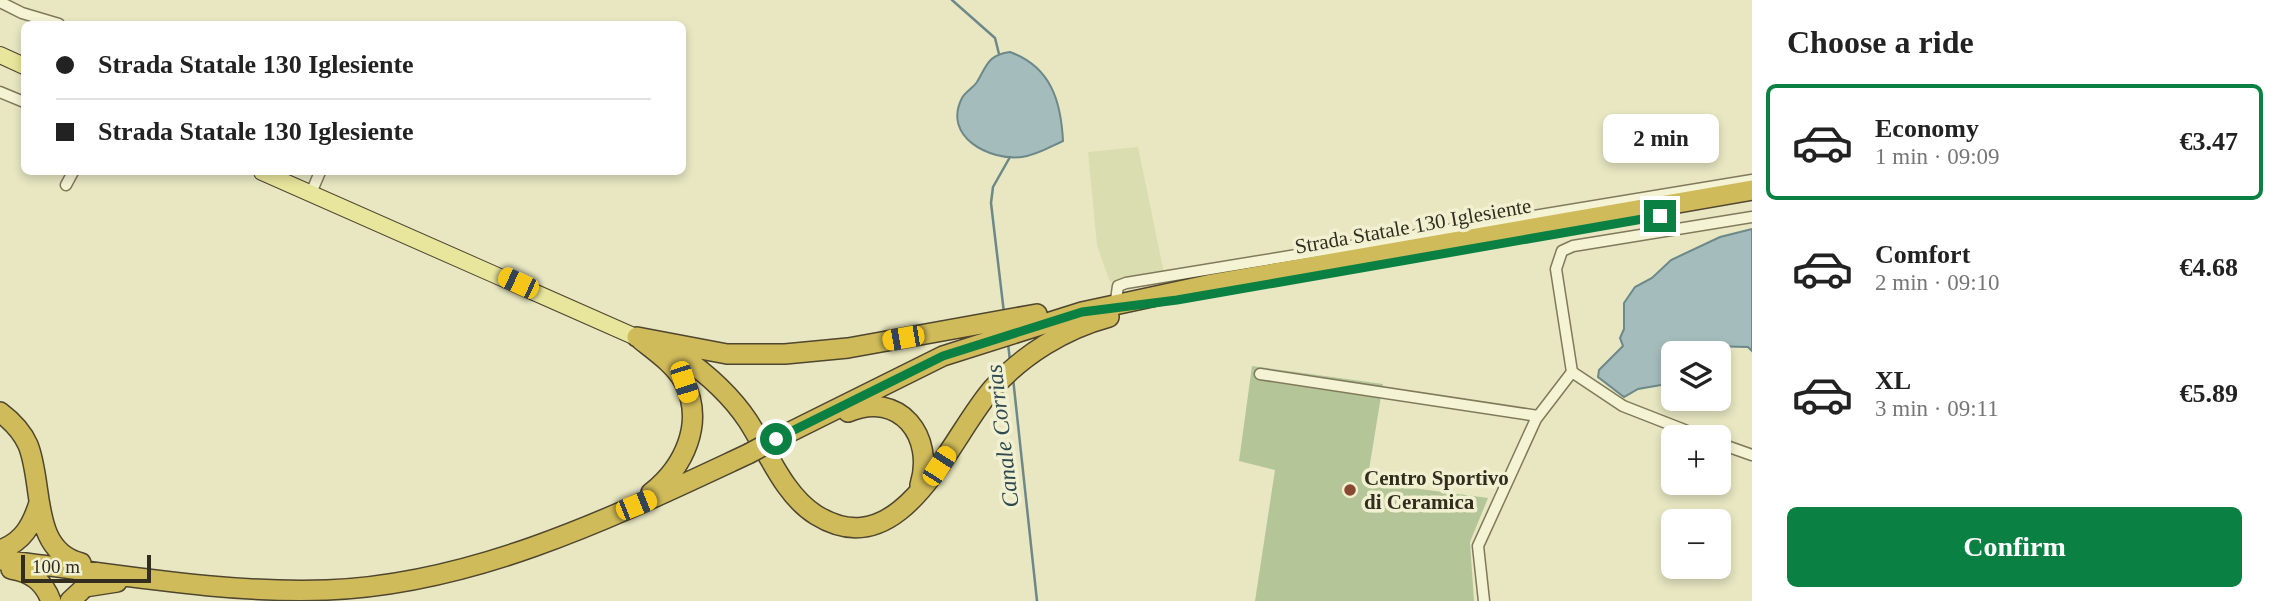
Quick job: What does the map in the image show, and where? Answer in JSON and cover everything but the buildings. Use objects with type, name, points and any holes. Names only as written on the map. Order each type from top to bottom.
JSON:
[{"type":"highway","name":"Strada Statale 130 Iglesiente","points":[[1011,325],[1212,284],[1752,190]]},
{"type":"highway","name":"Strada Statale 130 Iglesiente","points":[[1082,312],[1177,300],[1752,200]]},
{"type":"highway","points":[[637,337],[726,354],[775,355],[985,332],[1116,300],[1212,284]]},
{"type":"highway","points":[[680,355],[716,383],[733,402],[803,506],[818,517],[847,525],[878,523],[902,510],[920,493],[977,408],[1017,365],[1069,331],[1177,300]]},
{"type":"highway","points":[[0,560],[253,589],[330,590],[430,576],[523,551],[636,505],[661,491],[748,454],[985,332]]},
{"type":"highway","points":[[637,337],[666,359],[684,382],[693,419],[691,436],[677,468],[661,491]]},
{"type":"highway","points":[[778,438],[807,432],[861,407],[885,408],[901,415],[920,436],[925,462],[920,493]]},
{"type":"highway","points":[[0,412],[14,424],[28,447],[39,503],[50,541],[57,551],[69,560],[153,571],[192,582]]},
{"type":"highway","points":[[0,550],[22,537],[34,520],[39,503]]},
{"type":"highway","points":[[0,568],[33,575],[46,590],[51,601]]},
{"type":"highway","points":[[70,601],[85,587],[104,582],[192,582]]},
{"type":"main road","points":[[0,55],[21,65]]},
{"type":"main road","points":[[269,175],[680,355]]},
{"type":"street","points":[[0,2],[22,13],[49,21]]},
{"type":"street","points":[[0,92],[21,101]]},
{"type":"street","points":[[66,185],[71,175]]},
{"type":"street","points":[[311,193],[319,175]]},
{"type":"street","points":[[1116,300],[1118,286],[1126,283],[1752,180]]},
{"type":"street","points":[[1485,601],[1478,547],[1538,416],[1572,372],[1556,269],[1562,251],[1573,246],[1752,217]]},
{"type":"street","points":[[1572,372],[1623,406],[1672,425]]},
{"type":"street","points":[[1260,374],[1538,416]]},
{"type":"street","points":[[1731,448],[1752,455]]},
{"type":"green space","points":[[1138,147],[1164,273],[1110,282],[1097,245],[1088,152]]},
{"type":"green space","name":"Centro Sportivo di Ceramica","points":[[1252,366],[1383,384],[1367,482],[1488,498],[1470,542],[1474,601],[1255,601],[1275,470],[1239,461]]},
{"type":"water","points":[[1010,52],[1024,58],[1044,76],[1056,99],[1062,126],[1063,141],[1022,157],[996,155],[972,144],[958,124],[958,112],[963,96],[993,58]]},
{"type":"water","points":[[1752,229],[1752,351],[1748,347],[1731,347],[1731,341],[1661,341],[1661,385],[1638,389],[1624,397],[1598,377],[1599,370],[1623,346],[1620,338],[1624,329],[1624,303],[1635,287],[1652,278],[1671,260],[1720,237]]},
{"type":"waterway","name":"Canale Corrias","points":[[952,0],[995,38],[999,54]]},
{"type":"waterway","name":"Canale Corrias","points":[[1004,313],[991,203],[993,187],[1010,157]]},
{"type":"waterway","name":"Canale Corrias","points":[[1008,343],[1010,361]]},
{"type":"waterway","name":"Canale Corrias","points":[[1013,378],[1037,601]]},
{"type":"place","name":"Centro Sportivo di Ceramica","points":[[1350,490]]},
{"type":"route","points":[[776,439],[943,356],[985,340],[1082,312],[1177,300],[1660,216]]}]
